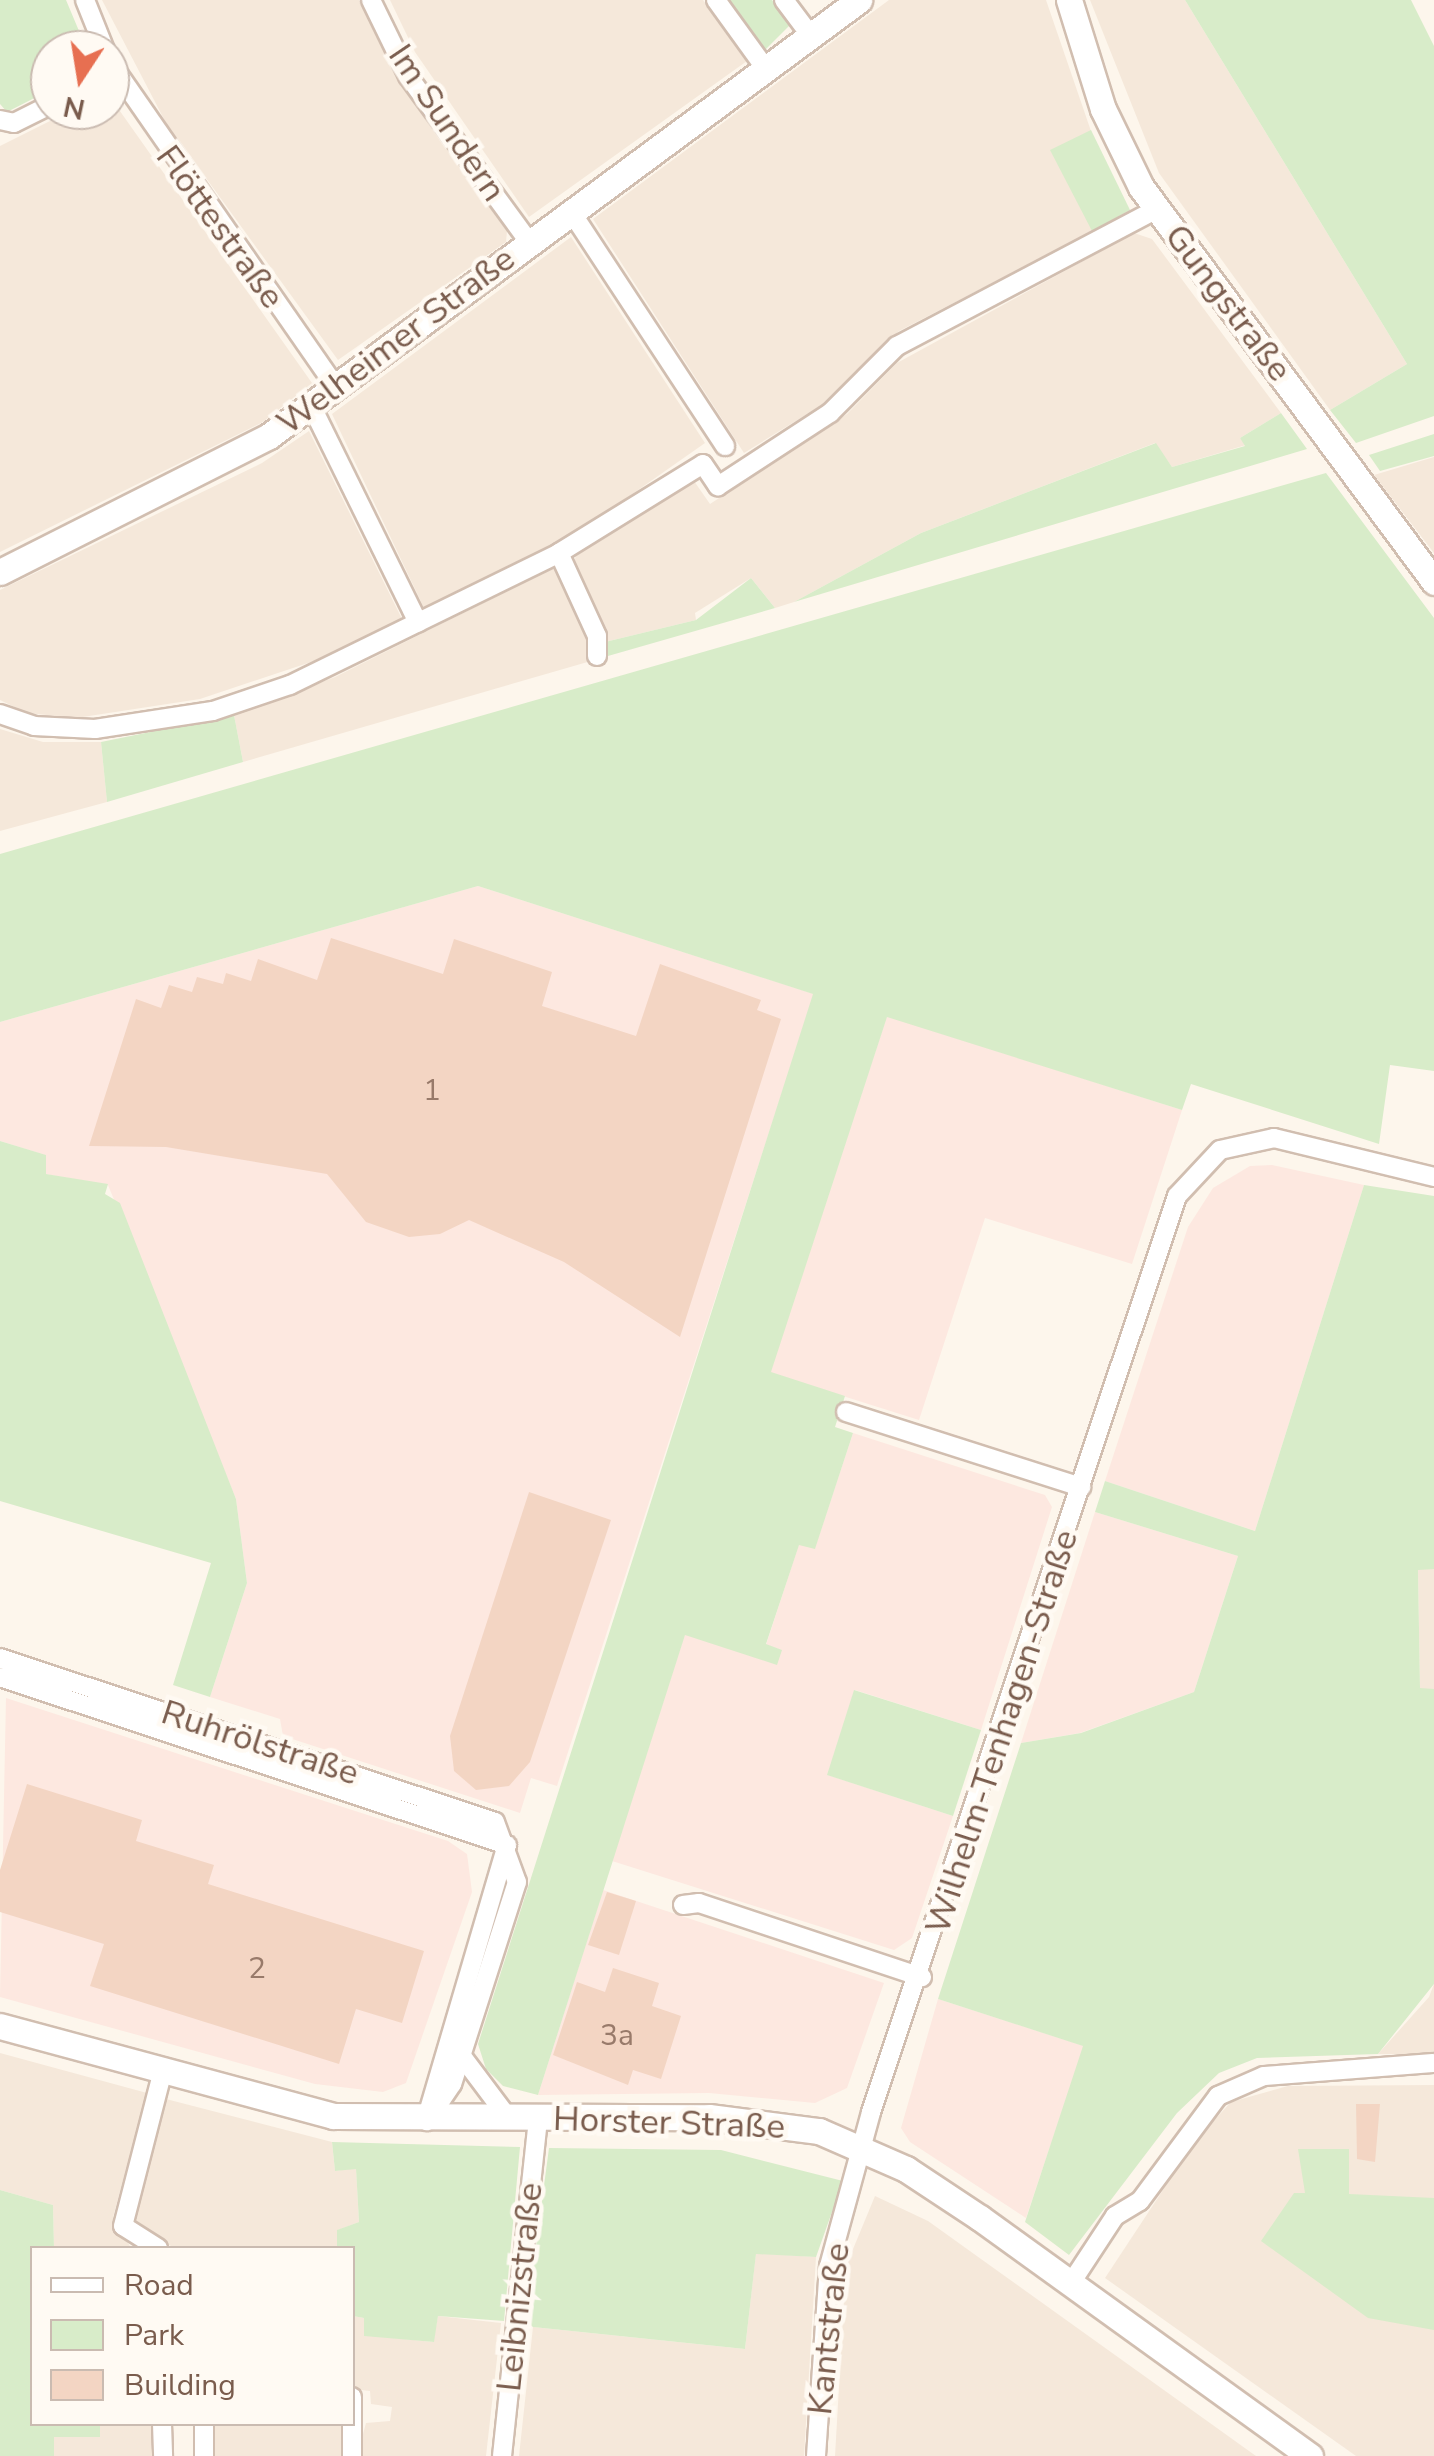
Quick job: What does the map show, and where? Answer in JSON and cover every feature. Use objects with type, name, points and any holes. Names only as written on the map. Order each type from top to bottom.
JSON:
[{"type":"street","points":[[85,0],[97,30]]},
{"type":"street","name":"Im Sundern","points":[[371,0],[408,76],[529,242]]},
{"type":"street","points":[[716,0],[766,69]]},
{"type":"street","points":[[784,0],[811,36]]},
{"type":"street","name":"Welheimer Straße","points":[[0,572],[223,462],[312,407],[859,0]]},
{"type":"street","name":"Gungstraße","points":[[1069,0],[1103,109],[1158,209],[1434,582]]},
{"type":"street","name":"Flöttestraße","points":[[130,96],[336,388]]},
{"type":"street","points":[[0,120],[14,123],[30,115]]},
{"type":"street","points":[[702,464],[718,486],[830,412],[898,346],[1158,209]]},
{"type":"street","points":[[572,213],[743,469]]},
{"type":"street","points":[[312,407],[418,622]]},
{"type":"street","points":[[0,714],[62,730],[213,711],[290,685],[559,553],[725,446]]},
{"type":"street","points":[[559,553],[597,636],[597,656]]},
{"type":"street","name":"Wilhelm-Tenhagen-Straße","points":[[863,2146],[1177,1196],[1220,1150],[1274,1138],[1434,1177]]},
{"type":"street","name":"Wilhelm-Tenhagen-Straße","points":[[846,1412],[1082,1487]]},
{"type":"street","name":"Ruhrölstraße","points":[[0,1658],[495,1822],[507,1845]]},
{"type":"street","name":"Ruhrölstraße","points":[[0,1677],[507,1845]]},
{"type":"street","points":[[426,2122],[461,2055],[517,1882],[507,1845]]},
{"type":"street","points":[[426,2122],[507,1845]]},
{"type":"street","name":"Wilhelm-Tenhagen-Straße","points":[[683,1905],[699,1903],[922,1976]]},
{"type":"street","name":"Horster Straße","points":[[0,2026],[333,2116],[426,2122],[753,2118],[863,2146],[1071,2283],[1310,2456]]},
{"type":"street","points":[[461,2055],[510,2120]]},
{"type":"street","points":[[1071,2283],[1114,2216],[1140,2201],[1218,2096],[1264,2076],[1434,2063]]},
{"type":"street","points":[[155,2246],[124,2226],[163,2070]]},
{"type":"street","name":"Leibnizstraße","points":[[502,2456],[538,2118]]},
{"type":"street","name":"Kantstraße","points":[[816,2456],[828,2266],[863,2146]]},
{"type":"street","points":[[162,2426],[162,2456]]},
{"type":"street","points":[[204,2426],[204,2456]]},
{"type":"street","points":[[352,2426],[352,2456]]},
{"type":"shaded area","points":[[102,0],[359,0],[422,114],[507,231],[506,242],[338,360],[166,123],[130,54],[130,30],[118,30]]},
{"type":"shaded area","points":[[390,0],[703,0],[747,61],[529,217],[415,52]]},
{"type":"shaded area","points":[[889,0],[1046,0],[1092,134],[1130,212],[899,331],[820,406],[744,453],[593,219]]},
{"type":"shaded area","points":[[1090,0],[1185,0],[1407,364],[1330,410],[1159,173]]},
{"type":"shaded area","points":[[130,125],[312,383],[263,422],[0,552],[0,146],[32,130],[130,130]]},
{"type":"shaded area","points":[[1134,233],[1152,239],[1281,413],[1240,438],[1246,445],[1172,467],[1155,443],[921,533],[794,602],[775,608],[751,578],[695,613],[696,620],[605,642],[572,566],[576,556],[694,481],[710,504],[847,414],[897,363]]},
{"type":"shaded area","points":[[571,237],[705,443],[584,528],[425,610],[332,414]]},
{"type":"shaded area","points":[[309,431],[403,621],[329,656],[200,699],[76,718],[27,713],[0,700],[0,590],[262,463]]},
{"type":"shaded area","points":[[1434,457],[1434,553],[1374,475]]},
{"type":"shaded area","points":[[555,567],[589,631],[591,661],[243,762],[234,715],[335,677]]},
{"type":"shaded area","points":[[0,729],[43,742],[101,742],[107,802],[0,831]]},
{"type":"shaded area","points":[[478,886],[814,994],[557,1786],[531,1778],[520,1813],[283,1736],[280,1719],[210,1697],[247,1583],[236,1499],[108,1185],[45,1174],[45,1155],[0,1141],[0,1022]]},
{"type":"shaded area","points":[[887,1016],[1182,1110],[1132,1264],[985,1218],[919,1420],[770,1373]]},
{"type":"shaded area","points":[[1272,1165],[1364,1185],[1255,1531],[1105,1481],[1188,1227],[1213,1188],[1250,1166]]},
{"type":"shaded area","points":[[853,1433],[1045,1495],[1052,1507],[981,1730],[855,1690],[828,1775],[953,1816],[912,1938],[894,1950],[612,1861],[685,1634],[781,1650],[766,1645],[799,1544],[815,1548]]},
{"type":"shaded area","points":[[1095,1512],[1238,1556],[1194,1692],[1080,1733],[1021,1743]]},
{"type":"shaded area","points":[[1418,1569],[1434,1569],[1434,1689],[1420,1689]]},
{"type":"shaded area","points":[[6,1698],[448,1841],[467,1854],[472,1892],[406,2083],[383,2092],[315,2084],[0,1997]]},
{"type":"shaded area","points":[[603,1890],[884,1983],[847,2088],[815,2103],[709,2093],[538,2095]]},
{"type":"shaded area","points":[[1434,1984],[1434,2054],[1378,2054],[1429,1997]]},
{"type":"shaded area","points":[[938,1999],[1084,2046],[1026,2218],[910,2142],[901,2128]]},
{"type":"shaded area","points":[[0,2053],[147,2093],[113,2217],[130,2246],[54,2246],[53,2205],[0,2190]]},
{"type":"shaded area","points":[[1434,2085],[1434,2456],[1356,2456],[1105,2278],[1196,2140],[1231,2102],[1288,2086]]},
{"type":"shaded area","points":[[166,2099],[332,2142],[335,2171],[356,2168],[359,2222],[338,2230],[337,2246],[171,2246],[139,2230],[133,2220]]},
{"type":"shaded area","points":[[875,2196],[928,2221],[1256,2456],[835,2456],[846,2266]]},
{"type":"shaded area","points":[[756,2253],[816,2257],[804,2456],[519,2456],[533,2327],[745,2349]]},
{"type":"shaded area","points":[[355,2316],[364,2318],[364,2335],[433,2342],[438,2316],[501,2323],[486,2456],[357,2456],[366,2423],[390,2421],[392,2407],[371,2404],[370,2391],[355,2389]]},
{"type":"shaded area","points":[[100,2426],[153,2426],[153,2456],[54,2456],[54,2437],[99,2437]]},
{"type":"shaded area","points":[[213,2426],[345,2426],[347,2456],[213,2456]]},
{"type":"green space","points":[[0,0],[66,0],[79,30],[30,30],[30,100],[7,112],[0,104]]},
{"type":"green space","points":[[728,0],[772,0],[790,25],[765,50]]},
{"type":"green space","points":[[1185,0],[1411,0],[1434,46],[1434,416],[1356,443],[1330,410],[1407,364]]},
{"type":"green space","points":[[1091,130],[1130,210],[1092,231],[1050,150]]},
{"type":"green space","points":[[1281,413],[1307,449],[794,602],[921,533],[1156,443],[1172,467],[1245,446],[1240,438]]},
{"type":"green space","points":[[1434,434],[1434,456],[1380,471],[1369,455]]},
{"type":"green space","points":[[1326,473],[1434,618],[1434,1071],[1390,1065],[1379,1144],[1191,1084],[1182,1110],[887,1017],[771,1372],[845,1396],[835,1427],[853,1433],[815,1549],[799,1545],[766,1644],[782,1650],[777,1665],[685,1635],[538,2095],[503,2086],[486,2069],[478,2044],[813,994],[478,886],[0,1022],[0,854]]},
{"type":"green space","points":[[751,578],[775,608],[601,658],[605,642],[696,620]]},
{"type":"green space","points":[[234,715],[243,762],[107,802],[101,742]]},
{"type":"green space","points":[[0,1141],[46,1155],[46,1174],[108,1184],[105,1194],[120,1203],[236,1499],[247,1583],[210,1697],[173,1685],[211,1563],[0,1501]]},
{"type":"green space","points":[[1364,1185],[1434,1196],[1434,1569],[1418,1570],[1420,1688],[1434,1689],[1434,1984],[1378,2054],[1257,2058],[1219,2073],[1177,2113],[1069,2255],[1025,2222],[1083,2046],[938,1999],[1021,1743],[1081,1733],[1194,1692],[1238,1556],[1095,1512],[1105,1481],[1255,1531]]},
{"type":"green space","points":[[854,1690],[981,1730],[953,1816],[827,1775]]},
{"type":"green space","points":[[332,2142],[520,2147],[504,2321],[438,2316],[434,2342],[364,2336],[364,2318],[355,2316],[355,2246],[337,2246],[337,2230],[359,2222],[356,2169],[335,2171]]},
{"type":"green space","points":[[549,2148],[721,2150],[843,2181],[816,2257],[756,2254],[745,2349],[533,2327],[526,2321]]},
{"type":"green space","points":[[1298,2149],[1349,2149],[1349,2194],[1434,2198],[1434,2330],[1368,2318],[1261,2241],[1294,2193],[1305,2193]]},
{"type":"green space","points":[[0,2190],[53,2205],[54,2246],[30,2246],[30,2426],[100,2426],[100,2437],[54,2437],[54,2456],[0,2456]]},
{"type":"building","points":[[331,938],[443,974],[454,939],[552,972],[542,1006],[636,1036],[660,964],[761,1000],[757,1010],[781,1019],[680,1337],[564,1262],[469,1220],[440,1234],[409,1237],[366,1222],[327,1174],[166,1147],[89,1146],[136,999],[161,1008],[169,985],[192,992],[197,977],[223,984],[226,973],[251,981],[258,959],[317,980]]},
{"type":"building","points":[[529,1492],[611,1520],[530,1762],[509,1786],[476,1790],[454,1771],[450,1736]]},
{"type":"building","points":[[27,1784],[142,1820],[136,1841],[214,1865],[208,1884],[424,1951],[402,2023],[356,2009],[339,2064],[90,1986],[104,1944],[0,1912],[0,1870]]},
{"type":"building","points":[[607,1892],[636,1901],[619,1955],[588,1945]]},
{"type":"building","points":[[613,1968],[659,1983],[652,2006],[681,2016],[661,2079],[633,2070],[628,2085],[553,2055],[577,1982],[605,1992]]},
{"type":"building","points":[[1356,2104],[1380,2104],[1375,2162],[1357,2159]]}]
